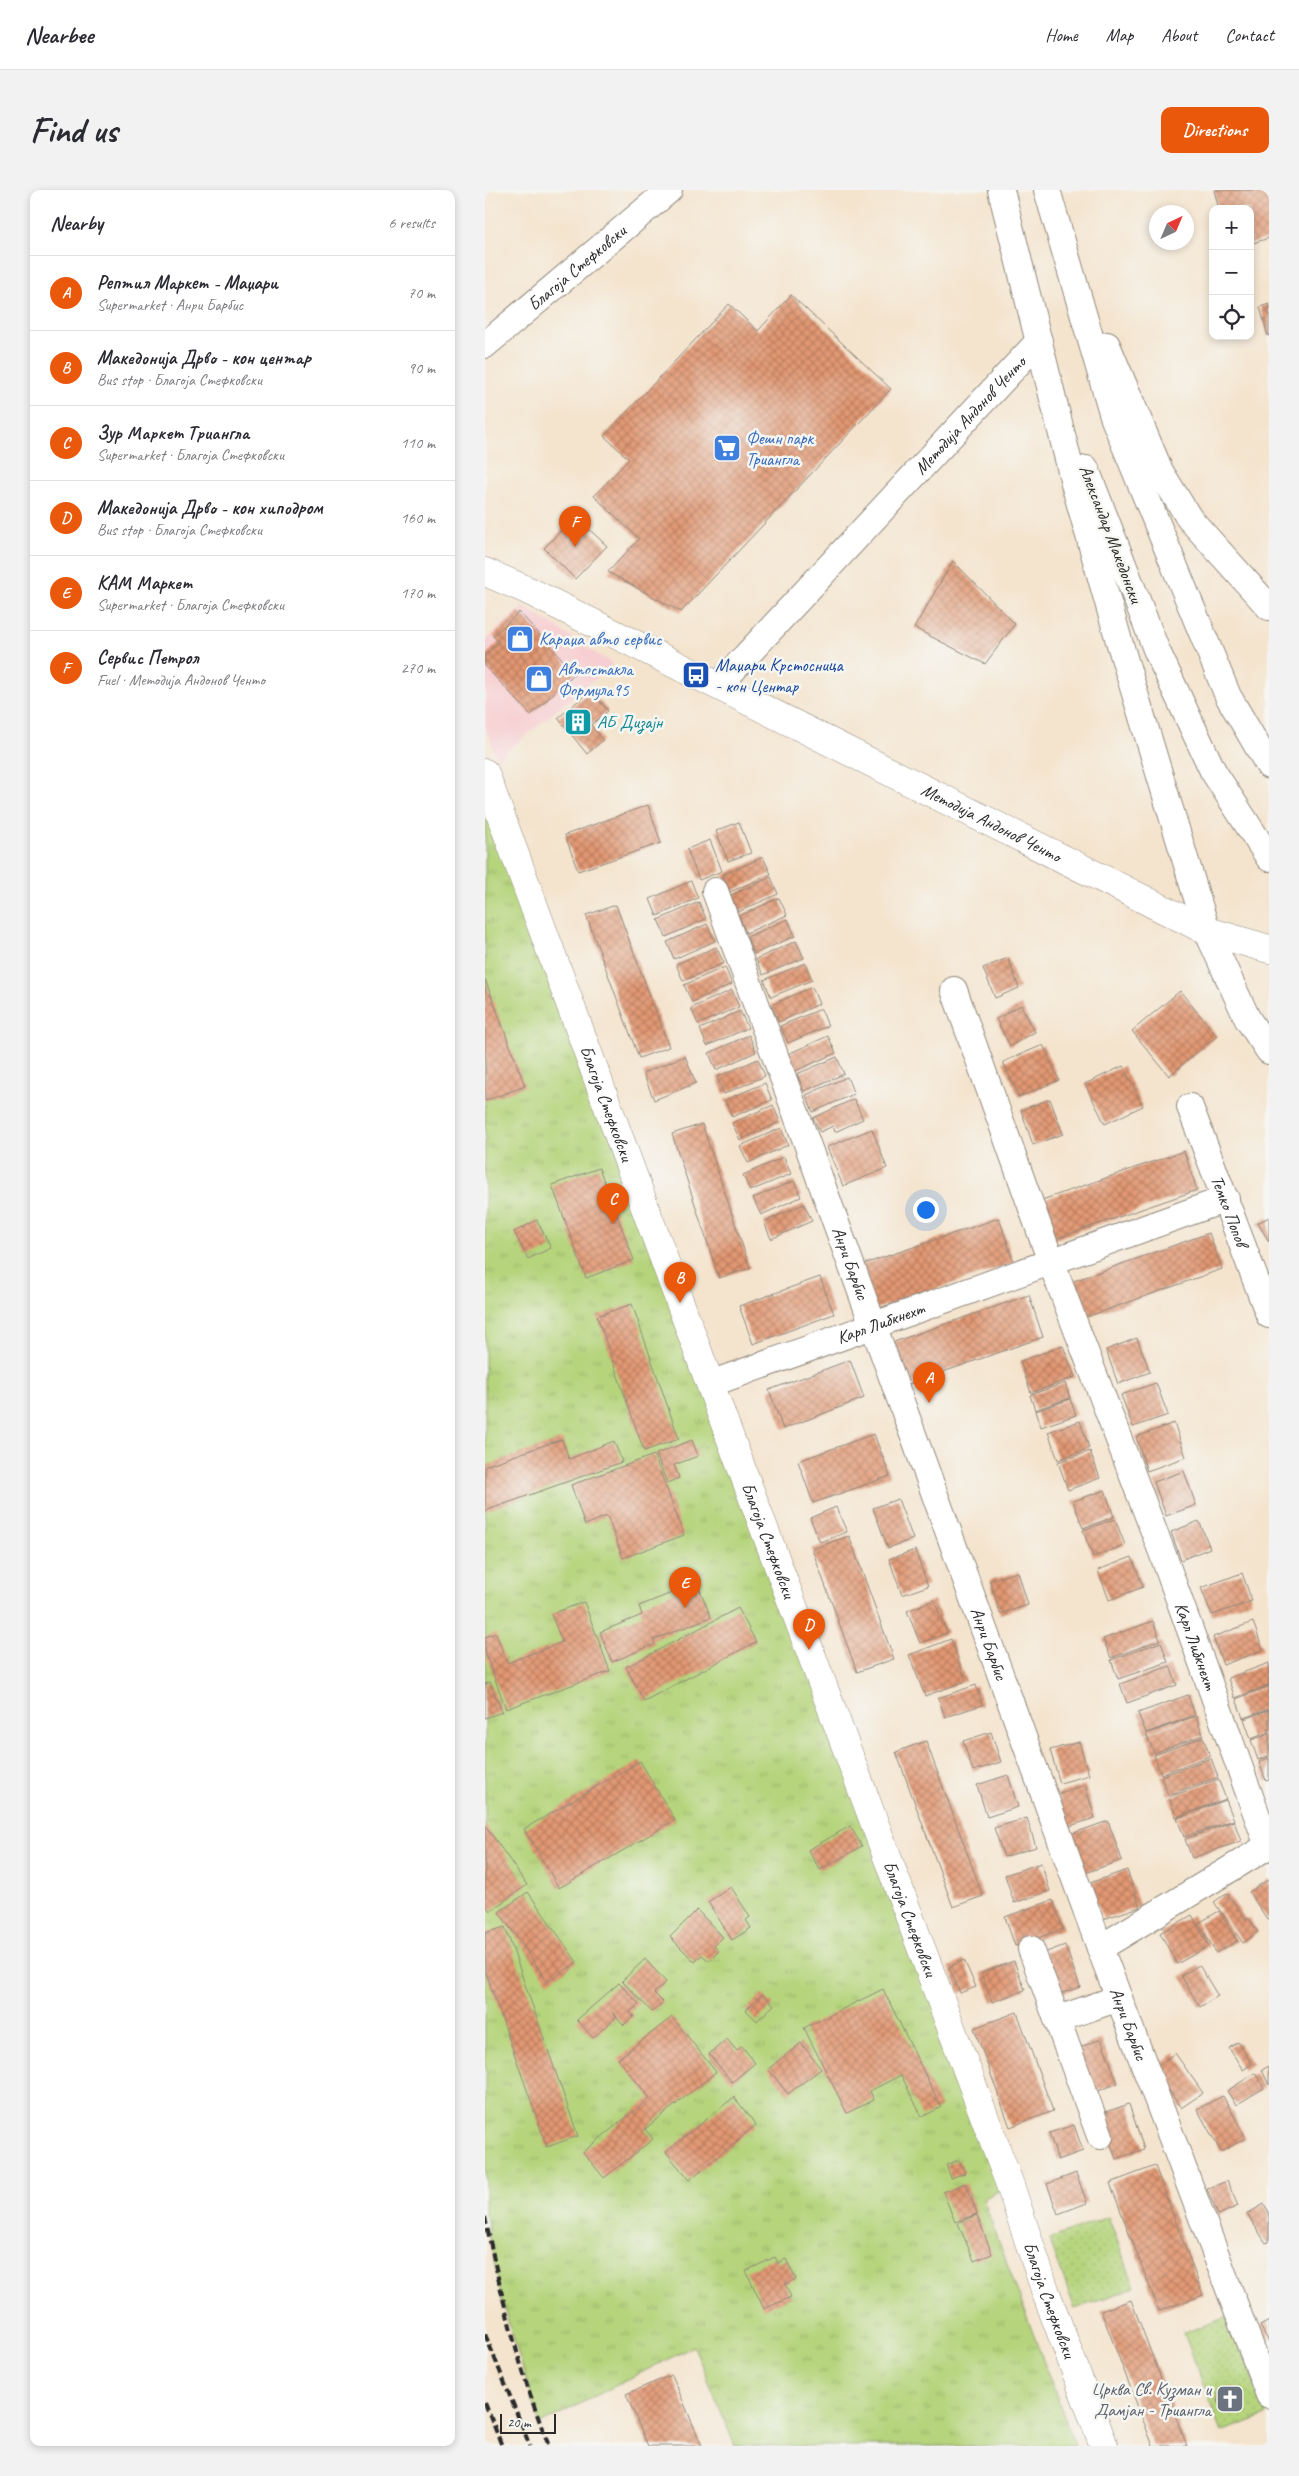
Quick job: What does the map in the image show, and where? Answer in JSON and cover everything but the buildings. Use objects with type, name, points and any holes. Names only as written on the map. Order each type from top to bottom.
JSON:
[{"type":"main road","name":"Методија Андонов Ченто","points":[[487,571],[1207,931],[1269,949]]},
{"type":"main road","name":"Благоја Стефковски","points":[[485,773],[710,1384],[1003,2166],[1046,2293],[1104,2446]]},
{"type":"street","name":"Благоја Стефковски","points":[[485,346],[669,190]]},
{"type":"street","points":[[1001,190],[1075,486],[1119,641],[1207,931],[1247,1018],[1269,1051]]},
{"type":"street","name":"Александар Македонски","points":[[1001,190],[1083,460],[1156,649],[1213,771],[1269,858]]},
{"type":"street","points":[[1048,190],[1087,296],[1160,471],[1189,518],[1269,607]]},
{"type":"street","points":[[1048,190],[1114,419],[1228,696],[1269,766]]},
{"type":"street","name":"Методија Андонов Ченто","points":[[717,686],[1039,340]]},
{"type":"street","name":"Анри Барбис","points":[[715,891],[1100,1948],[1269,2395]]},
{"type":"street","name":"Карл Либкнехт","points":[[954,990],[1051,1262],[1163,1555],[1268,1846],[1100,1948]]},
{"type":"street","name":"Темко Попов","points":[[1190,1107],[1269,1315]]},
{"type":"street","name":"Карл Либкнехт","points":[[710,1384],[1226,1199]]},
{"type":"street","points":[[1031,1949],[1101,2136]]},
{"type":"street","points":[[1058,2019],[1119,1998]]},
{"type":"shaded area","points":[[523,606],[613,664],[497,759],[485,726],[485,641]]},
{"type":"green space","points":[[485,792],[1010,2185],[983,2199],[1075,2446],[735,2446],[694,2346],[540,2424],[502,2302],[485,2215]]},
{"type":"green space","points":[[1108,2217],[1135,2287],[1075,2309],[1049,2239]]},
{"type":"green space","points":[[1230,2316],[1267,2415],[1221,2432],[1184,2333]]},
{"type":"railway","points":[[485,2217],[512,2333],[538,2418],[549,2446]]},
{"type":"railway","points":[[485,2334],[530,2446]]},
{"type":"railway","points":[[485,2403],[502,2446]]},
{"type":"place","name":"Фешн парк Триангла","points":[[727,448]]},
{"type":"place","name":"Сервис Петрол","points":[[575,547]]},
{"type":"place","name":"Караџа авто сервис","points":[[520,639]]},
{"type":"place","name":"Маџари Крстосница - кон Центар","points":[[696,675]]},
{"type":"place","name":"Автостакла Формула95","points":[[539,679]]},
{"type":"place","name":"АБ Дизајн","points":[[578,722]]},
{"type":"place","name":"Зур Маркет Триангла","points":[[613,1224]]},
{"type":"place","name":"Македонија Дрво - кон центар","points":[[680,1303]]},
{"type":"place","name":"Рептил Маркет - Маџари","points":[[929,1403]]},
{"type":"place","name":"КАМ Маркет","points":[[685,1608]]},
{"type":"place","name":"Македонија Дрво - кон хиподром","points":[[809,1650]]},
{"type":"place","name":"Црква Св. Кузман и Дамјан - Триангла","points":[[1230,2399]]}]
